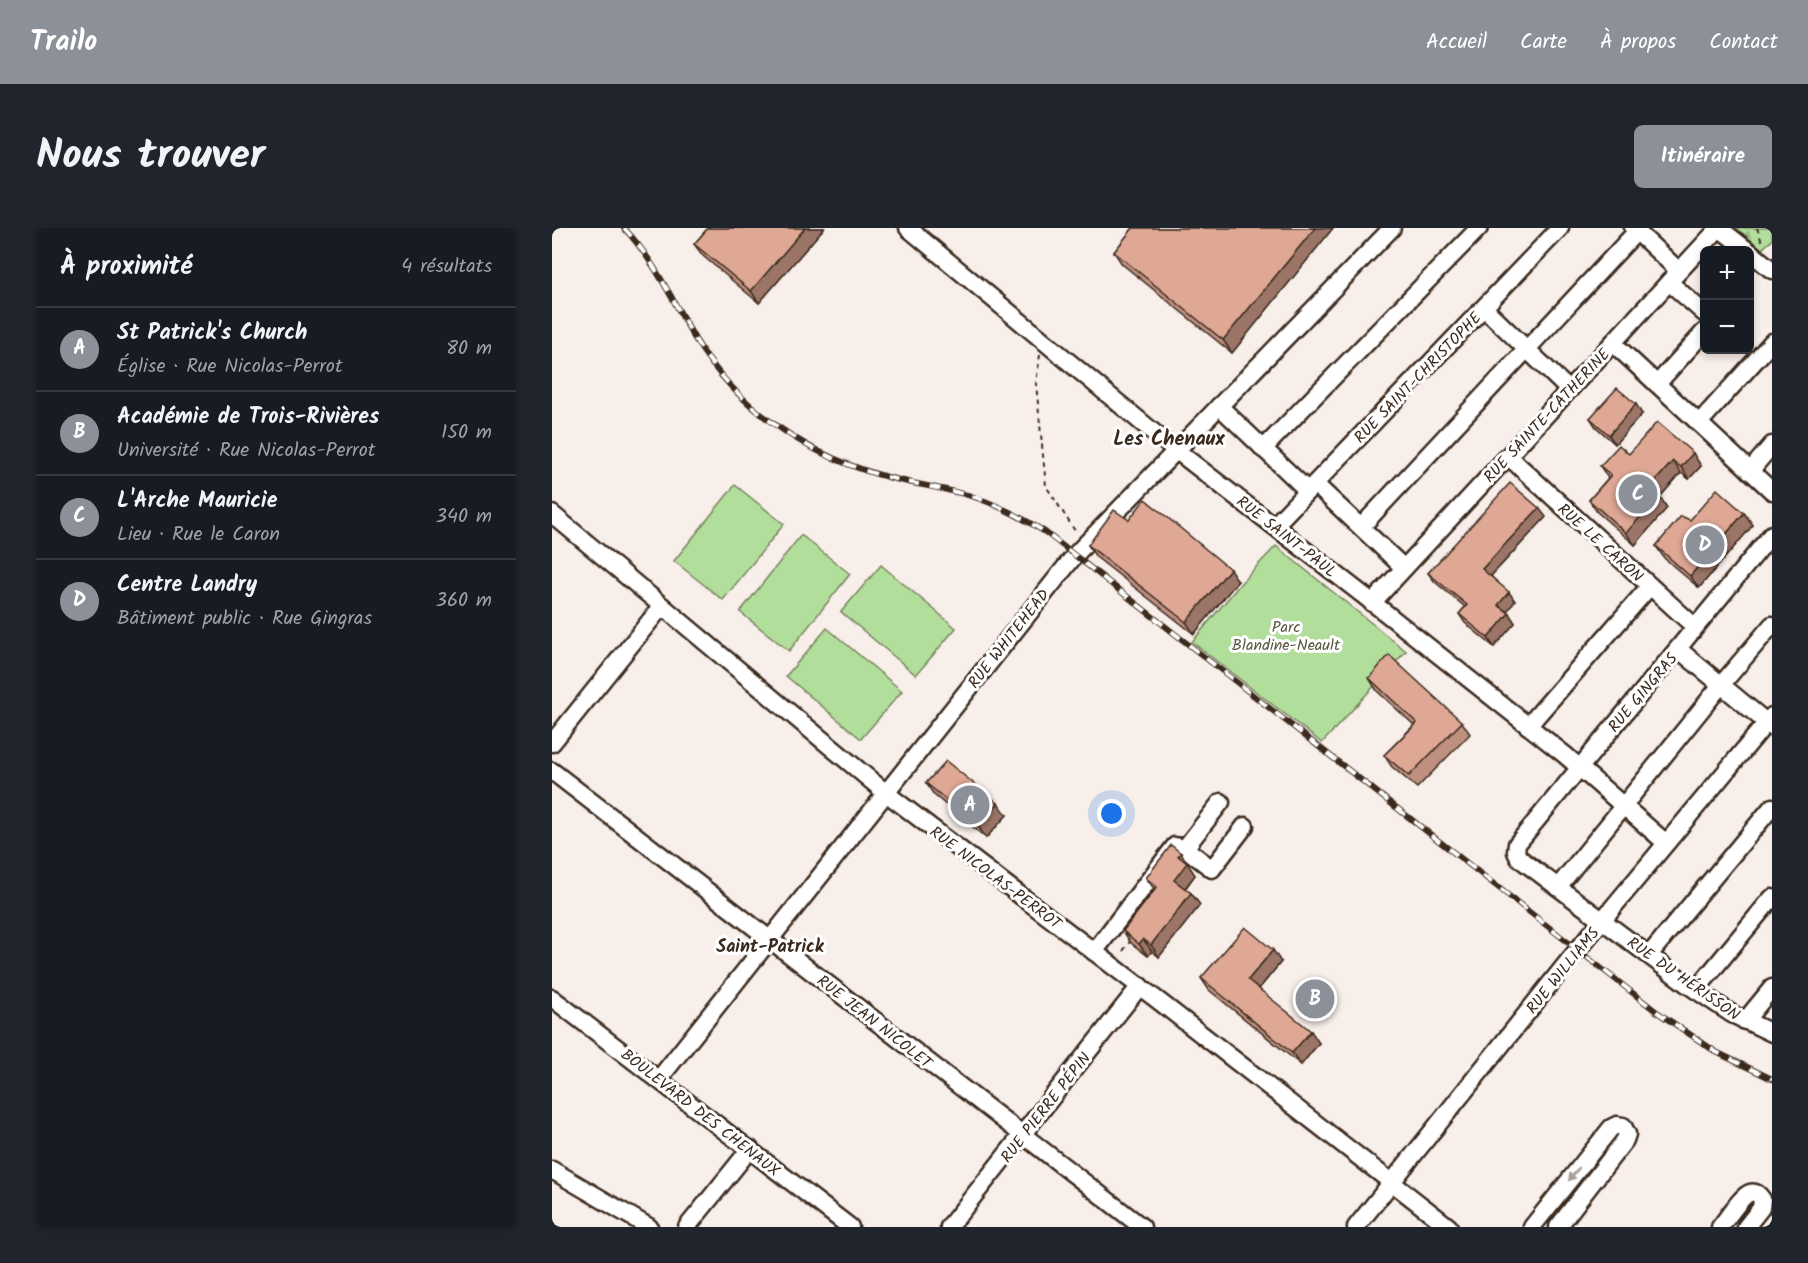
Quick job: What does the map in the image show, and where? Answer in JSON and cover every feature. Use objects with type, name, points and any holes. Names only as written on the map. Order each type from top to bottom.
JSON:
[{"type":"street","name":"RUE SAINT-PAUL","points":[[908,228],[1176,450],[1528,726],[1666,843]]},
{"type":"street","name":"RUE WHITEHEAD","points":[[659,1079],[1084,545],[1392,228]]},
{"type":"street","points":[[1263,449],[1479,228]]},
{"type":"street","name":"RUE SAINT-CHRISTOPHE","points":[[1274,526],[1560,228]]},
{"type":"street","points":[[1719,228],[1746,246]]},
{"type":"street","name":"RUE SAINTE-CATHERINE","points":[[1372,603],[1719,228]]},
{"type":"street","points":[[1361,527],[1635,230],[1700,308]]},
{"type":"street","points":[[1754,252],[1772,270]]},
{"type":"street","points":[[1484,308],[1569,390]]},
{"type":"street","points":[[1657,384],[1700,336]]},
{"type":"street","points":[[1754,352],[1772,342]]},
{"type":"street","points":[[1613,343],[1772,491]]},
{"type":"street","points":[[1699,423],[1751,354]]},
{"type":"street","points":[[1219,406],[1263,449],[1361,527],[1404,568]]},
{"type":"street","points":[[1750,471],[1772,445]]},
{"type":"street","name":"RUE LE CARON","points":[[1508,456],[1695,627]]},
{"type":"street","name":"RUE NICOLAS-PERROT","points":[[552,514],[885,794],[1140,986],[1449,1227]]},
{"type":"street","name":"RUE GINGRAS","points":[[1516,852],[1517,844],[1772,534]]},
{"type":"street","points":[[1528,726],[1650,586]]},
{"type":"street","points":[[552,743],[662,606]]},
{"type":"street","points":[[1558,887],[1772,625]]},
{"type":"street","points":[[1678,649],[1770,722]]},
{"type":"street","name":"RUE WILLIAMS","points":[[1356,1227],[1602,920],[1770,722]]},
{"type":"street","name":"RUE JEAN NICOLET","points":[[552,771],[1142,1227]]},
{"type":"street","points":[[1185,848],[1221,802]]},
{"type":"street","points":[[1649,955],[1772,807]]},
{"type":"street","points":[[1094,952],[1175,846],[1185,848],[1212,869],[1245,826]]},
{"type":"street","name":"RUE DU HÉRISSON","points":[[1516,852],[1519,858],[1696,990],[1745,1021],[1772,1033]]},
{"type":"street","points":[[1696,990],[1772,898]]},
{"type":"street","name":"RUE PIERRE PÉPIN","points":[[949,1227],[1140,986]]},
{"type":"street","points":[[1745,1021],[1772,988]]},
{"type":"street","name":"BOULEVARD DES CHENAUX","points":[[552,998],[850,1227]]},
{"type":"street","points":[[1532,1227],[1611,1128],[1617,1125],[1623,1126],[1627,1131],[1625,1140],[1558,1227]]},
{"type":"street","points":[[687,1227],[750,1149]]},
{"type":"street","points":[[552,1170],[649,1227]]},
{"type":"street","points":[[1720,1227],[1745,1196],[1752,1192],[1762,1199],[1762,1205],[1746,1227]]},
{"type":"path","points":[[1754,246],[1756,228]]},
{"type":"path","points":[[1041,340],[1036,384],[1046,486],[1084,545]]},
{"type":"path","points":[[1123,951],[1135,938]]},
{"type":"green space","points":[[1736,228],[1772,228],[1772,240],[1762,249]]},
{"type":"green space","points":[[735,485],[784,524],[723,600],[674,561]]},
{"type":"green space","points":[[801,535],[850,574],[789,651],[740,612]]},
{"type":"green space","name":"Parc Blandine-Neault","points":[[1276,546],[1406,651],[1322,743],[1192,642],[1241,583]]},
{"type":"green space","points":[[881,565],[956,628],[916,675],[841,612]]},
{"type":"green space","points":[[827,628],[902,691],[861,739],[786,676]]},
{"type":"building","points":[[708,228],[805,228],[751,291],[694,244]]},
{"type":"building","points":[[1133,228],[1315,228],[1223,340],[1114,252]]},
{"type":"building","points":[[1617,388],[1636,404],[1609,435],[1590,418]]},
{"type":"building","points":[[1657,422],[1693,453],[1681,467],[1673,461],[1649,488],[1659,496],[1626,533],[1589,500],[1611,475],[1600,466],[1619,445],[1629,454]]},
{"type":"building","points":[[1510,483],[1539,508],[1482,569],[1509,592],[1498,605],[1509,613],[1488,638],[1459,614],[1467,605],[1428,573]]},
{"type":"building","points":[[1717,489],[1744,513],[1690,576],[1656,546],[1681,516],[1690,520]]},
{"type":"building","points":[[1145,499],[1230,569],[1186,622],[1088,545],[1114,510],[1129,520]]},
{"type":"building","points":[[1389,655],[1462,722],[1409,776],[1384,755],[1417,723],[1369,678]]},
{"type":"building","points":[[946,761],[998,803],[978,826],[926,783]]},
{"type":"building","points":[[1171,845],[1181,853],[1178,856],[1187,863],[1174,880],[1191,893],[1151,945],[1143,939],[1139,944],[1123,931],[1157,887],[1146,878]]},
{"type":"building","points":[[1245,927],[1273,950],[1248,980],[1311,1031],[1292,1053],[1201,978]]},
{"type":"railway","points":[[624,228],[654,267],[695,339],[713,365],[746,401],[770,421],[796,439],[837,460],[880,475],[981,499],[1009,511],[1045,532],[1657,1012],[1716,1052],[1772,1079]]},
{"type":"place","name":"L'Arche Mauricie","points":[[1638,494]]},
{"type":"place","name":"Centre Landry","points":[[1705,545]]},
{"type":"place","name":"St Patrick's Church","points":[[970,805]]},
{"type":"place","name":"Académie de Trois-Rivières","points":[[1315,999]]},
{"type":"district","name":"Les Chenaux","points":[[1169,438]]},
{"type":"district","name":"Saint-Patrick","points":[[770,946]]}]
